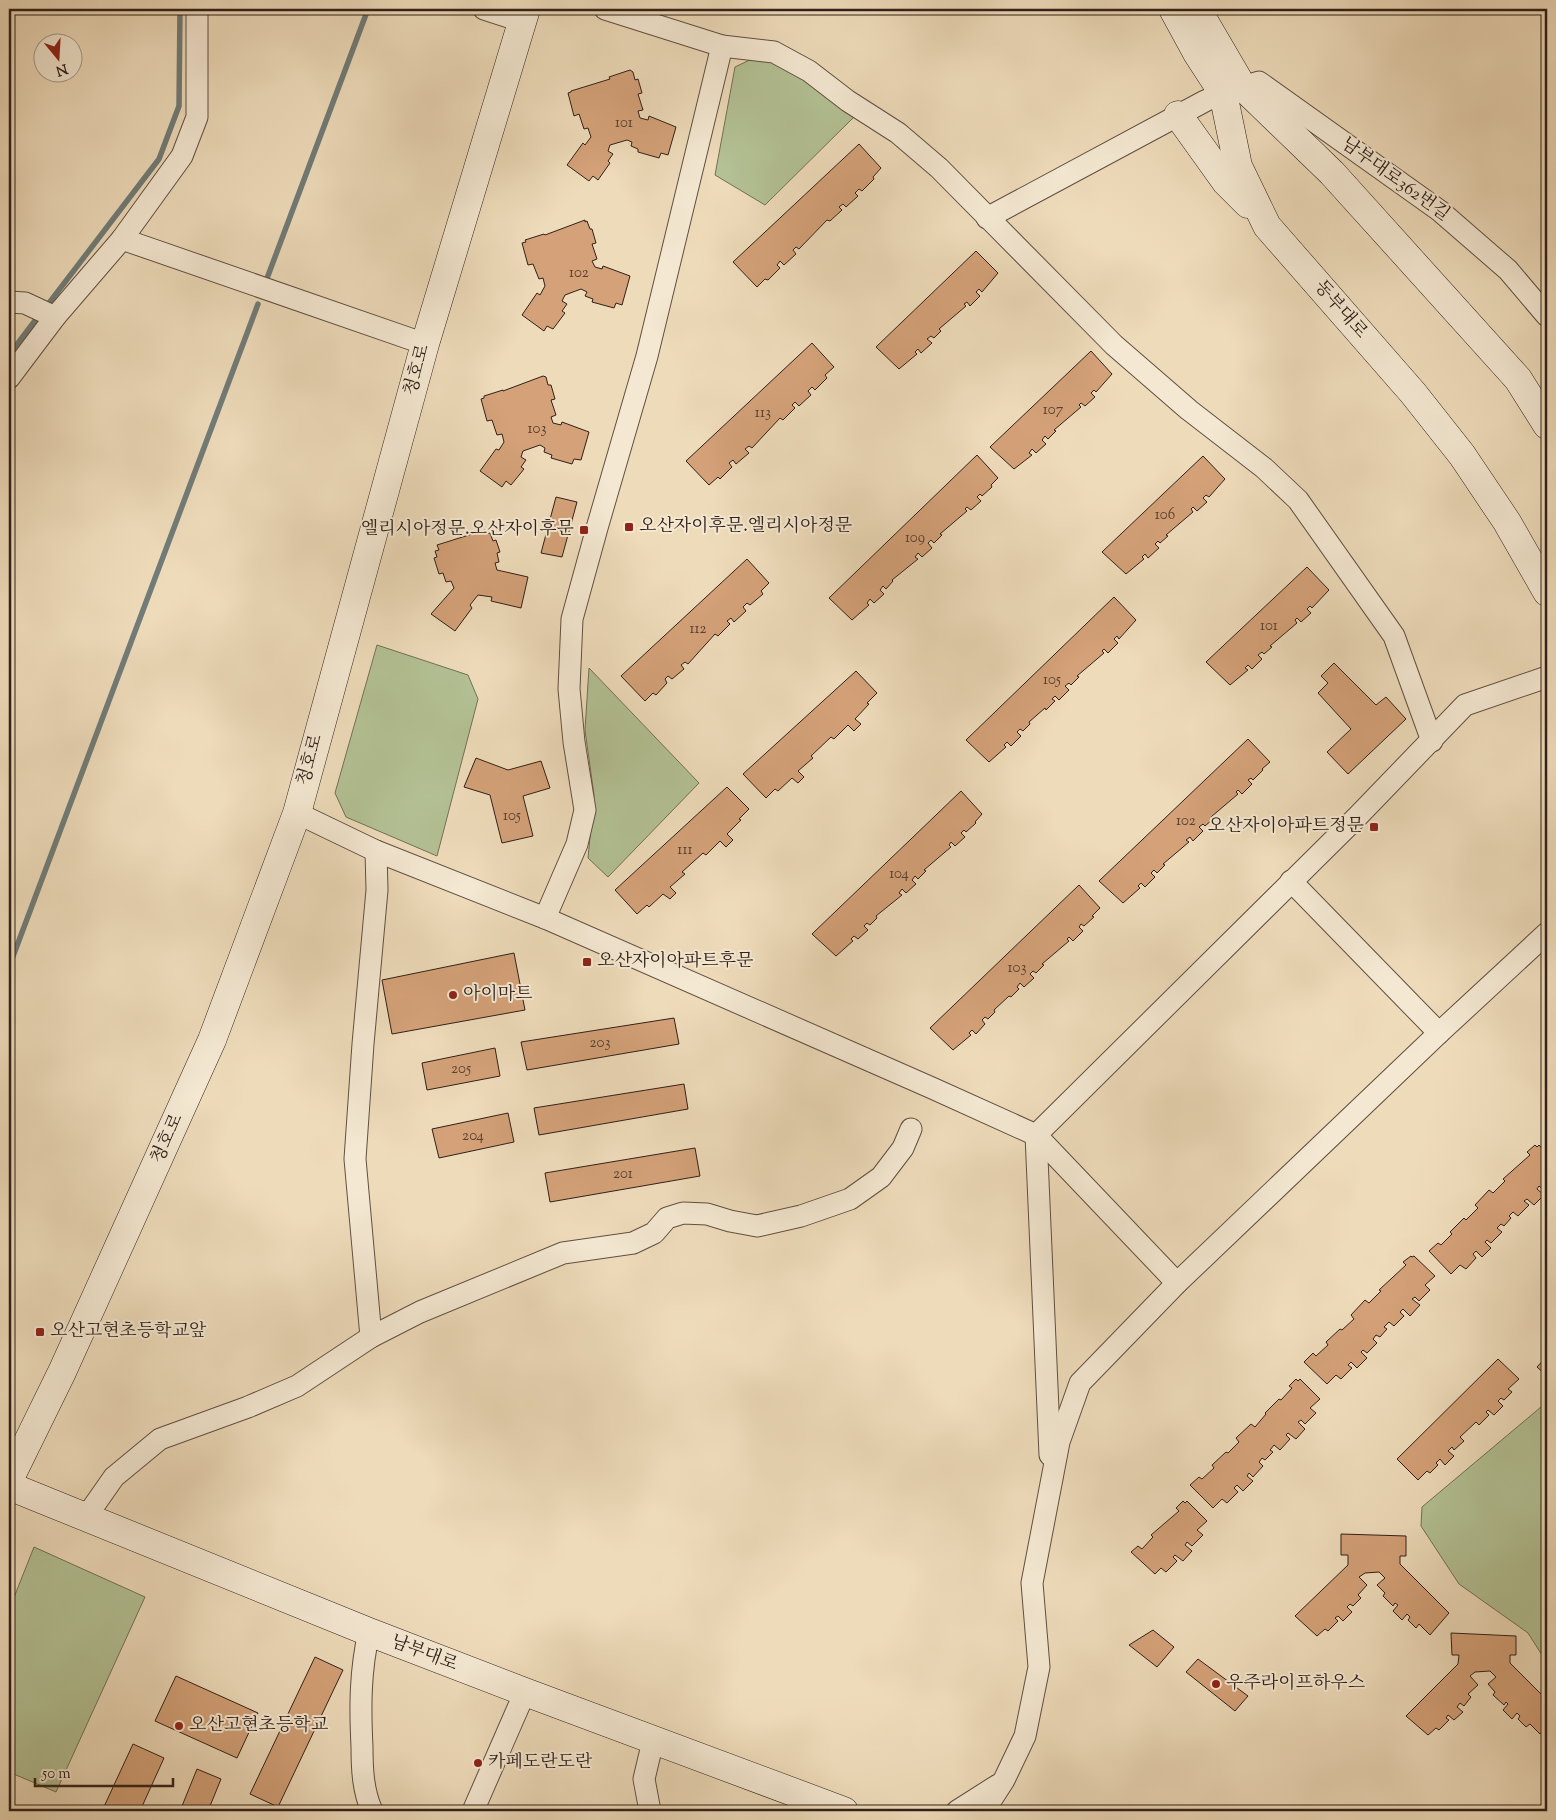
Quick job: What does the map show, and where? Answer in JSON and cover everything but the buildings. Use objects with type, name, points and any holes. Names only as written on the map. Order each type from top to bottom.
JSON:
[{"type":"main road","name":"동부대로","points":[[1173,9],[1197,53],[1233,90],[1332,173],[1518,379],[1547,424]]},
{"type":"main road","name":"동부대로","points":[[1198,9],[1233,90],[1238,166],[1267,226],[1413,393],[1462,455],[1507,522],[1547,592]]},
{"type":"main road","name":"청호로","points":[[9,1480],[66,1363],[212,1040],[297,813],[425,344],[524,15]]},
{"type":"main road","points":[[1178,115],[1226,182],[1263,218]]},
{"type":"main road","name":"남부대로","points":[[9,1486],[369,1632],[844,1811]]},
{"type":"street","points":[[9,378],[55,316],[122,240],[182,156],[197,117],[197,9]]},
{"type":"street","points":[[484,9],[524,15]]},
{"type":"street","points":[[604,9],[722,46],[774,52],[809,72],[848,101],[898,133],[939,168],[1114,345],[1189,410],[1264,468],[1298,500],[1394,636],[1432,741]]},
{"type":"street","points":[[545,918],[577,844],[585,810],[574,742],[569,689],[572,619],[647,356],[722,46]]},
{"type":"street","name":"남부대로362번길","points":[[1233,90],[1259,82],[1440,211],[1508,270],[1547,316]]},
{"type":"street","points":[[987,218],[1178,115],[1233,90]]},
{"type":"street","points":[[122,240],[425,344]]},
{"type":"street","points":[[9,302],[25,303],[55,316]]},
{"type":"street","points":[[1051,1483],[1036,1135],[1432,741],[1465,705],[1547,677]]},
{"type":"street","points":[[297,813],[376,851],[545,918],[1036,1135],[1177,1283]]},
{"type":"street","points":[[371,1337],[355,1159],[377,890],[376,851]]},
{"type":"street","points":[[1292,881],[1439,1033]]},
{"type":"street","points":[[984,1811],[1004,1780],[1025,1736],[1039,1667],[1032,1583],[1059,1442],[1080,1383],[1177,1283],[1439,1033],[1547,933]]},
{"type":"street","points":[[86,1517],[114,1477],[160,1439],[248,1407],[297,1386],[371,1337],[420,1312],[563,1253],[633,1243],[654,1233],[668,1218],[683,1214],[707,1214],[757,1226],[801,1216],[850,1199],[881,1177],[903,1148],[911,1129]]},
{"type":"street","points":[[1046,1378],[1080,1383]]},
{"type":"street","points":[[369,1632],[362,1660],[360,1706],[363,1775],[368,1802],[372,1811]]},
{"type":"street","points":[[473,1811],[525,1692]]},
{"type":"street","points":[[650,1811],[644,1779],[654,1741]]},
{"type":"street","points":[[957,1811],[1004,1780]]},
{"type":"street","points":[[1004,1780],[1004,1811]]},
{"type":"green space","points":[[758,56],[796,72],[854,117],[765,205],[715,175],[735,67]]},
{"type":"green space","points":[[377,645],[468,675],[478,699],[437,856],[346,817],[335,793]]},
{"type":"green space","points":[[589,668],[699,783],[608,877],[588,858],[594,795],[585,730]]},
{"type":"green space","points":[[1541,1407],[1547,1407],[1547,1663],[1528,1633],[1459,1584],[1421,1526],[1422,1507]]},
{"type":"green space","points":[[34,1547],[145,1597],[56,1792],[9,1772],[9,1610]]},
{"type":"waterway","points":[[46,307],[159,159],[179,106],[180,9]]},
{"type":"waterway","points":[[266,281],[368,9]]},
{"type":"waterway","points":[[9,967],[258,304]]},
{"type":"waterway","points":[[9,355],[40,314]]},
{"type":"place","name":"오산자이후문.엘리시아정문","points":[[629,527]]},
{"type":"place","name":"엘리시아정문.오산자이후문","points":[[584,530]]},
{"type":"place","name":"오산자이아파트정문","points":[[1374,827]]},
{"type":"place","name":"오산자이아파트후문","points":[[587,962]]},
{"type":"place","name":"아이마트","points":[[453,995]]},
{"type":"place","name":"오산고현초등학교앞","points":[[40,1332]]},
{"type":"place","name":"우주라이프하우스","points":[[1216,1684]]},
{"type":"place","name":"오산고현초등학교","points":[[179,1726]]},
{"type":"place","name":"카페도란도란","points":[[478,1763]]}]
